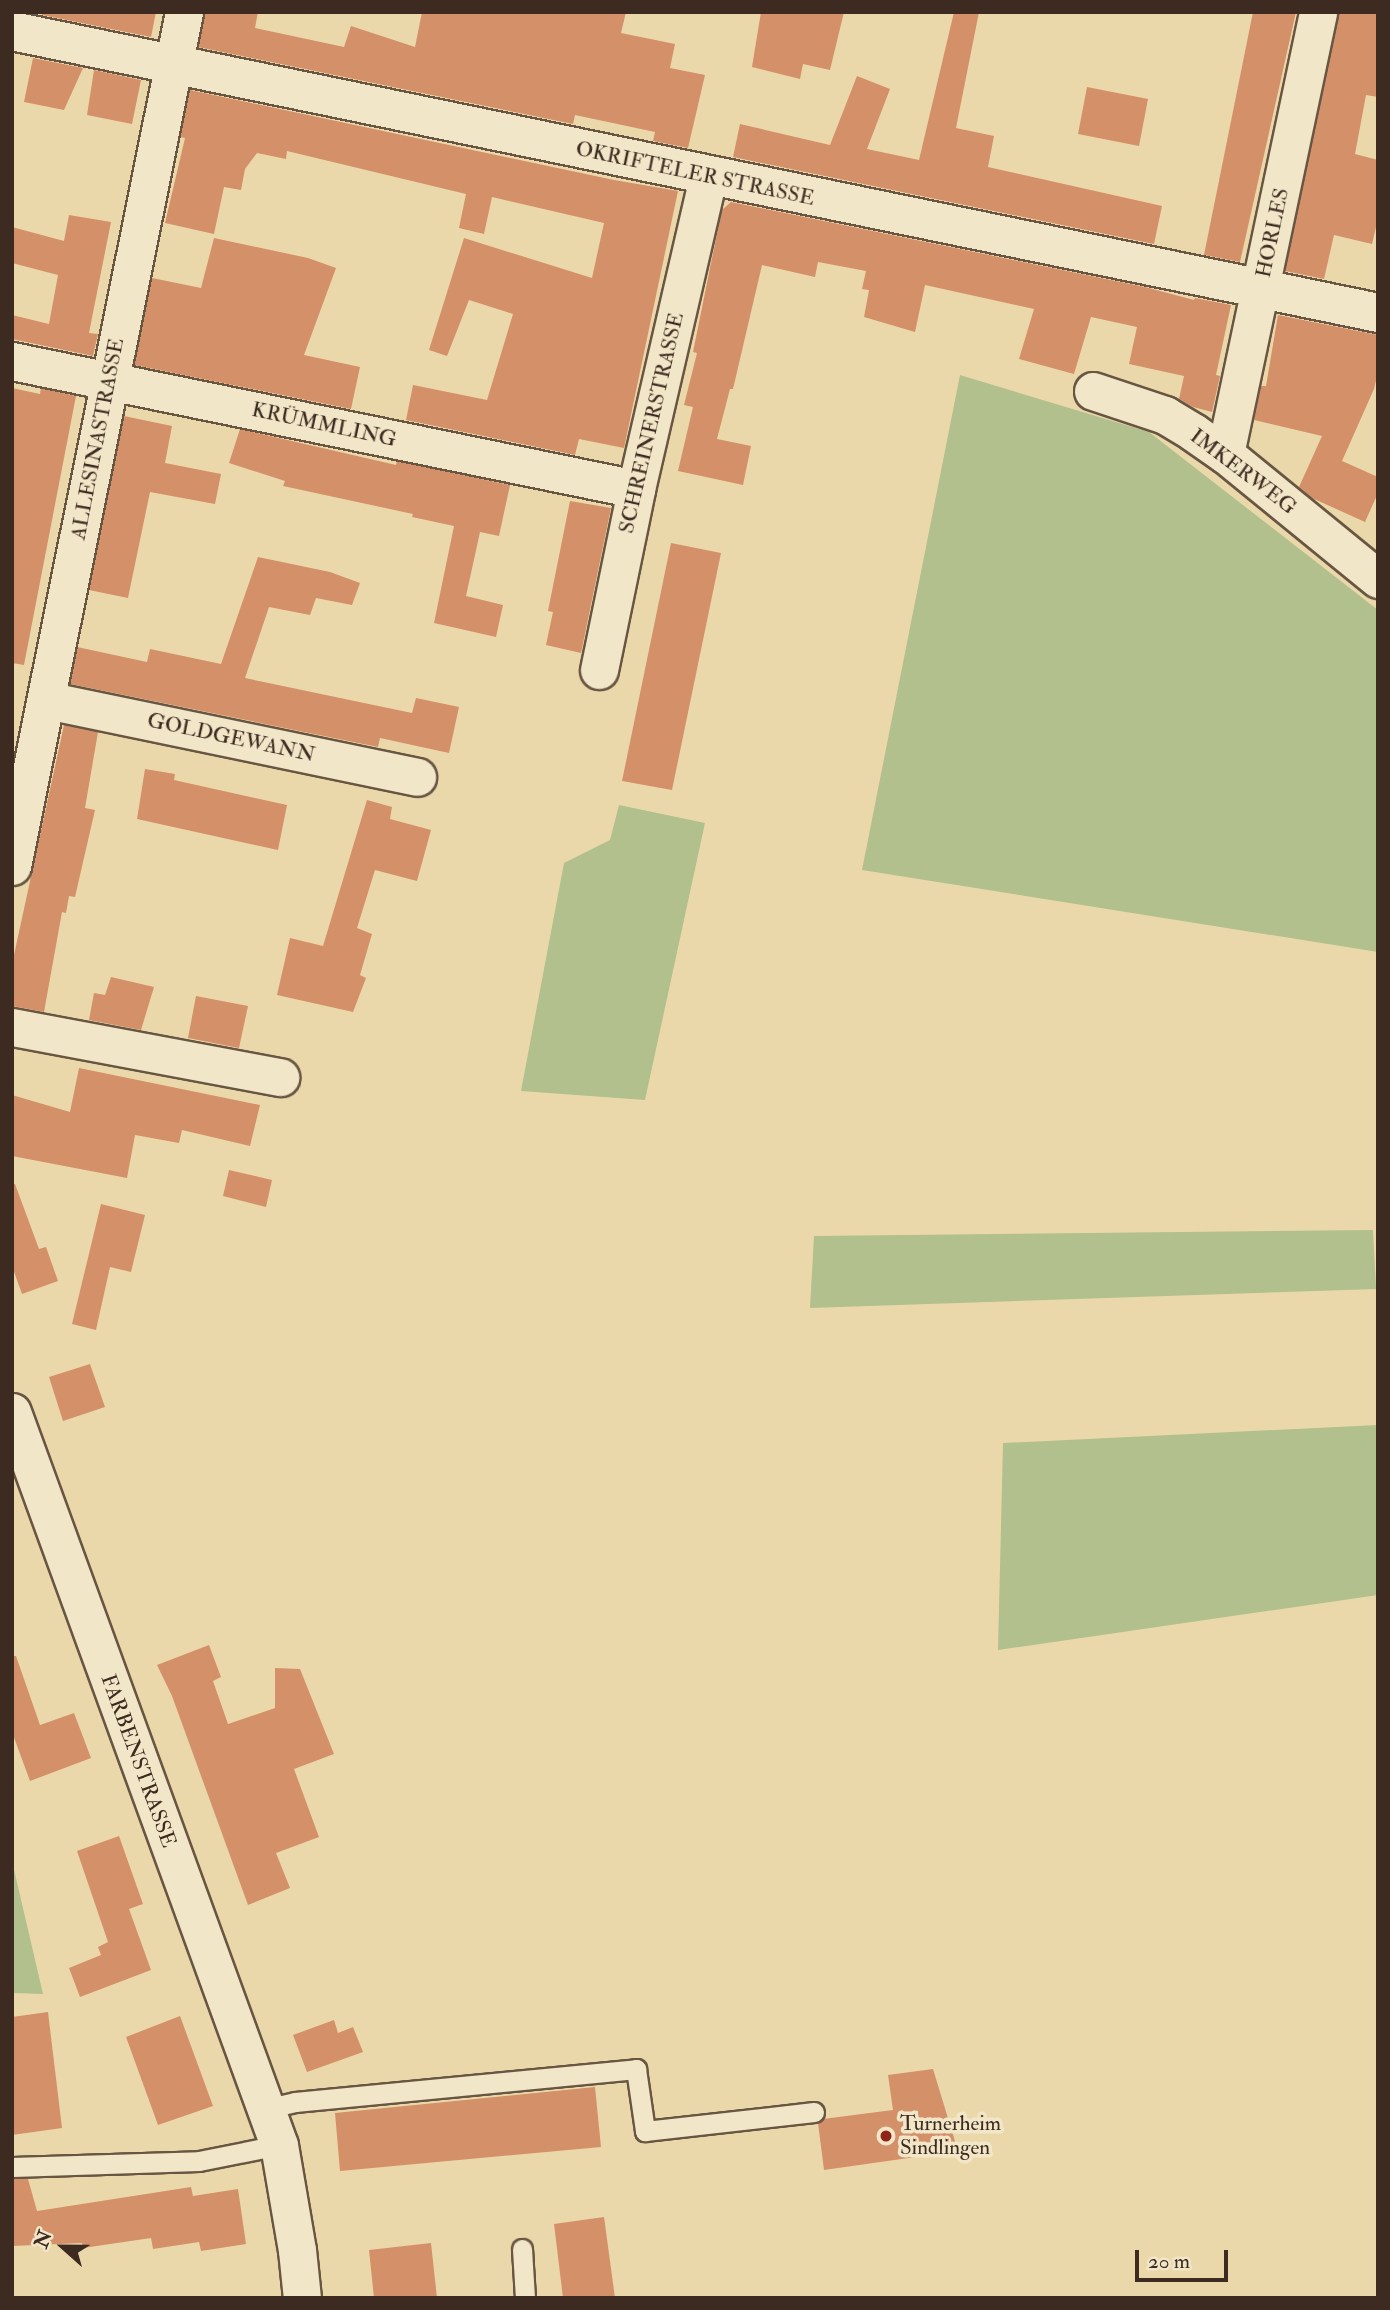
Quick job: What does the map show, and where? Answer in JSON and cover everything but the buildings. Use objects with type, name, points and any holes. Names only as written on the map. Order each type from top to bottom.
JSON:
[{"type":"street","name":"ALLESINASTRASSE","points":[[12,866],[184,12]]},
{"type":"street","name":"HORLES","points":[[1225,454],[1318,12]]},
{"type":"street","name":"OKRIFTELER STRASSE","points":[[12,32],[1378,313]]},
{"type":"street","name":"SCHREINERSTRASSE","points":[[598,670],[636,489],[708,177]]},
{"type":"street","name":"KRÜMMLING","points":[[12,361],[636,489]]},
{"type":"street","name":"IMKERWEG","points":[[1094,391],[1165,415],[1225,454],[1378,579]]},
{"type":"street","name":"GOLDGEWANN","points":[[46,700],[417,777]]},
{"type":"street","points":[[12,1027],[280,1077]]},
{"type":"street","name":"FARBENSTRASSE","points":[[12,1412],[21,1465],[279,2145],[297,2250],[302,2298]]},
{"type":"lane","points":[[265,2109],[295,2102],[636,2069],[645,2131],[814,2112]]},
{"type":"lane","points":[[12,2167],[199,2161],[279,2145]]},
{"type":"lane","points":[[522,2249],[525,2298]]},
{"type":"green space","points":[[960,375],[1149,432],[1378,610],[1378,952],[862,870]]},
{"type":"green space","points":[[619,805],[705,823],[645,1100],[521,1091],[564,863],[610,840]]},
{"type":"green space","points":[[1373,1230],[1376,1289],[810,1308],[814,1236]]},
{"type":"green space","points":[[1378,1425],[1378,1595],[998,1650],[1003,1443]]},
{"type":"green space","points":[[12,1861],[43,1994],[12,1993]]},
{"type":"place","name":"Turnerheim Sindlingen","points":[[886,2136]]}]
